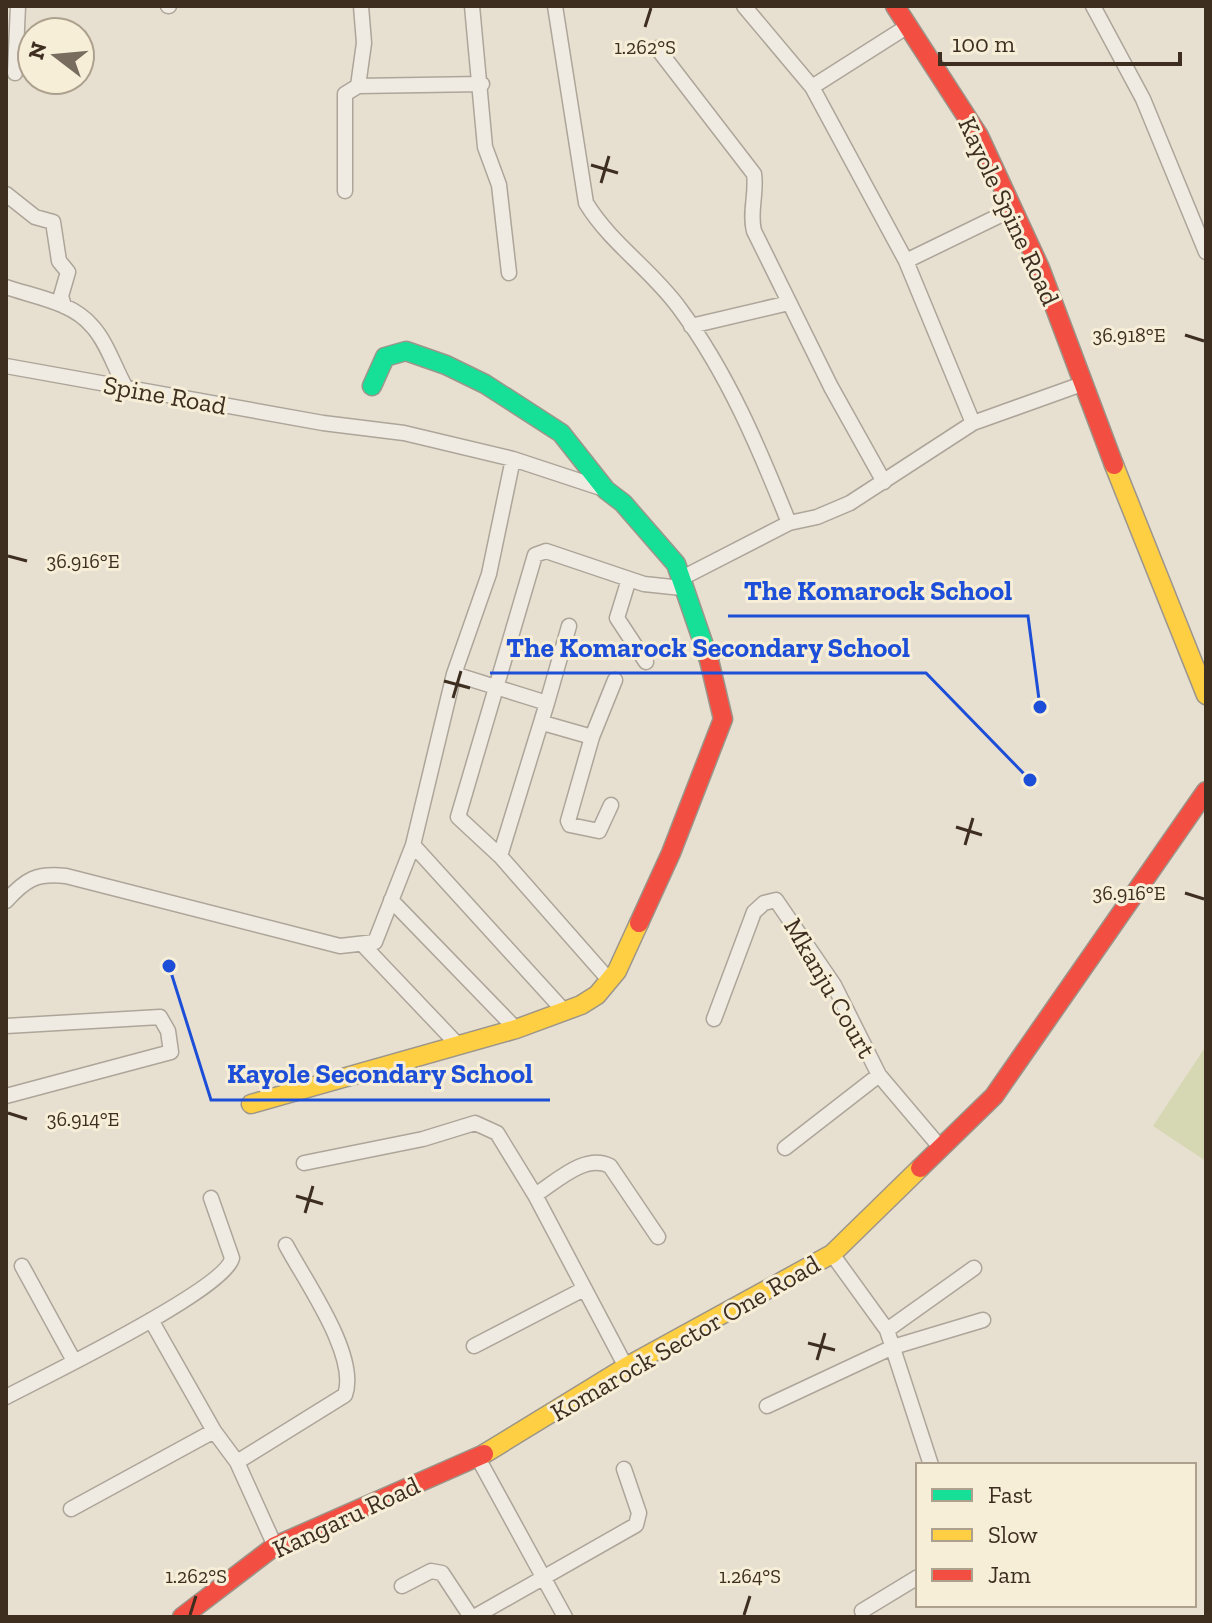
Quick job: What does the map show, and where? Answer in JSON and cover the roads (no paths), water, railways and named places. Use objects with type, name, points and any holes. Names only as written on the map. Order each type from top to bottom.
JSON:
[{"type":"main road","name":"Kayole Spine Road","points":[[895,6],[979,136],[1040,268],[1154,572],[1206,695]]},
{"type":"main road","points":[[251,1104],[516,1029],[565,1012],[597,995],[610,981],[671,853],[723,719],[711,666],[682,583],[666,551],[623,503],[606,490],[550,423],[446,365],[396,351],[385,357],[372,386]]},
{"type":"main road","name":"Komarock Sector One Road","points":[[478,1458],[626,1367],[832,1254],[994,1096],[1206,791]]},
{"type":"main road","name":"Kangaru Road","points":[[182,1617],[275,1546],[478,1458]]},
{"type":"street","points":[[15,73],[18,6]]},
{"type":"street","points":[[358,86],[364,43],[361,6]]},
{"type":"street","points":[[472,6],[482,84],[485,147],[499,185],[509,273]]},
{"type":"street","points":[[555,6],[586,203],[599,224],[662,288],[691,326],[752,428],[789,523]]},
{"type":"street","points":[[744,6],[812,87],[906,261],[973,423]]},
{"type":"street","points":[[1093,6],[1200,215],[1206,252]]},
{"type":"street","points":[[812,87],[908,26]]},
{"type":"street","points":[[657,48],[754,174],[757,193],[751,217],[754,231],[884,482]]},
{"type":"street","points":[[345,191],[345,94],[358,86],[482,84]]},
{"type":"street","points":[[6,194],[35,217],[53,222],[59,261],[68,272],[61,296],[64,306]]},
{"type":"street","points":[[906,261],[1013,209]]},
{"type":"street","points":[[6,287],[64,306],[95,329],[126,388]]},
{"type":"street","points":[[691,326],[789,303]]},
{"type":"street","name":"Spine Road","points":[[6,366],[323,423],[404,433],[513,459],[606,490]]},
{"type":"street","points":[[610,981],[500,856],[458,817],[535,555],[546,551],[629,579],[682,583],[789,523],[817,517],[884,482],[973,423],[1082,384]]},
{"type":"street","points":[[6,901],[28,879],[41,873],[66,876],[340,946],[375,942],[413,845],[454,674],[489,574],[513,459]]},
{"type":"street","points":[[629,579],[617,618],[646,662]]},
{"type":"street","points":[[500,856],[543,723],[569,626]]},
{"type":"street","points":[[454,674],[547,703]]},
{"type":"street","points":[[611,805],[599,831],[570,825],[568,821],[592,737],[615,680]]},
{"type":"street","points":[[543,723],[592,737]]},
{"type":"street","points":[[413,845],[565,1012]]},
{"type":"street","points":[[391,900],[516,1029]]},
{"type":"street","name":"Mkanju Court","points":[[714,1019],[754,912],[764,903],[776,900],[834,985],[879,1075],[940,1147]]},
{"type":"street","points":[[363,945],[458,1045]]},
{"type":"street","points":[[6,1026],[160,1017],[168,1031],[171,1052],[6,1096]]},
{"type":"street","points":[[785,1148],[879,1075]]},
{"type":"street","points":[[304,1163],[423,1139],[475,1123],[497,1133],[535,1195],[626,1367]]},
{"type":"street","points":[[535,1195],[589,1161],[603,1162],[610,1166],[658,1237]]},
{"type":"street","points":[[6,1397],[151,1320],[230,1267],[232,1258],[211,1198]]},
{"type":"street","points":[[237,1462],[345,1395],[349,1384],[344,1352],[286,1245]]},
{"type":"street","points":[[832,1254],[887,1330],[930,1463]]},
{"type":"street","points":[[22,1266],[74,1361]]},
{"type":"street","points":[[887,1330],[974,1268]]},
{"type":"street","points":[[474,1346],[584,1289]]},
{"type":"street","points":[[151,1320],[214,1431],[237,1462],[275,1546]]},
{"type":"street","points":[[767,1406],[893,1347],[983,1320]]},
{"type":"street","points":[[71,1509],[214,1431]]},
{"type":"street","points":[[478,1458],[565,1617]]},
{"type":"street","points":[[402,1586],[431,1571],[442,1573],[472,1617],[636,1525],[639,1513],[624,1469]]},
{"type":"street","points":[[862,1611],[916,1578]]},
{"type":"place","name":"The Komarock School","points":[[1040,707]]},
{"type":"place","name":"The Komarock Secondary School","points":[[1030,780]]},
{"type":"place","name":"Kayole Secondary School","points":[[169,966]]}]
